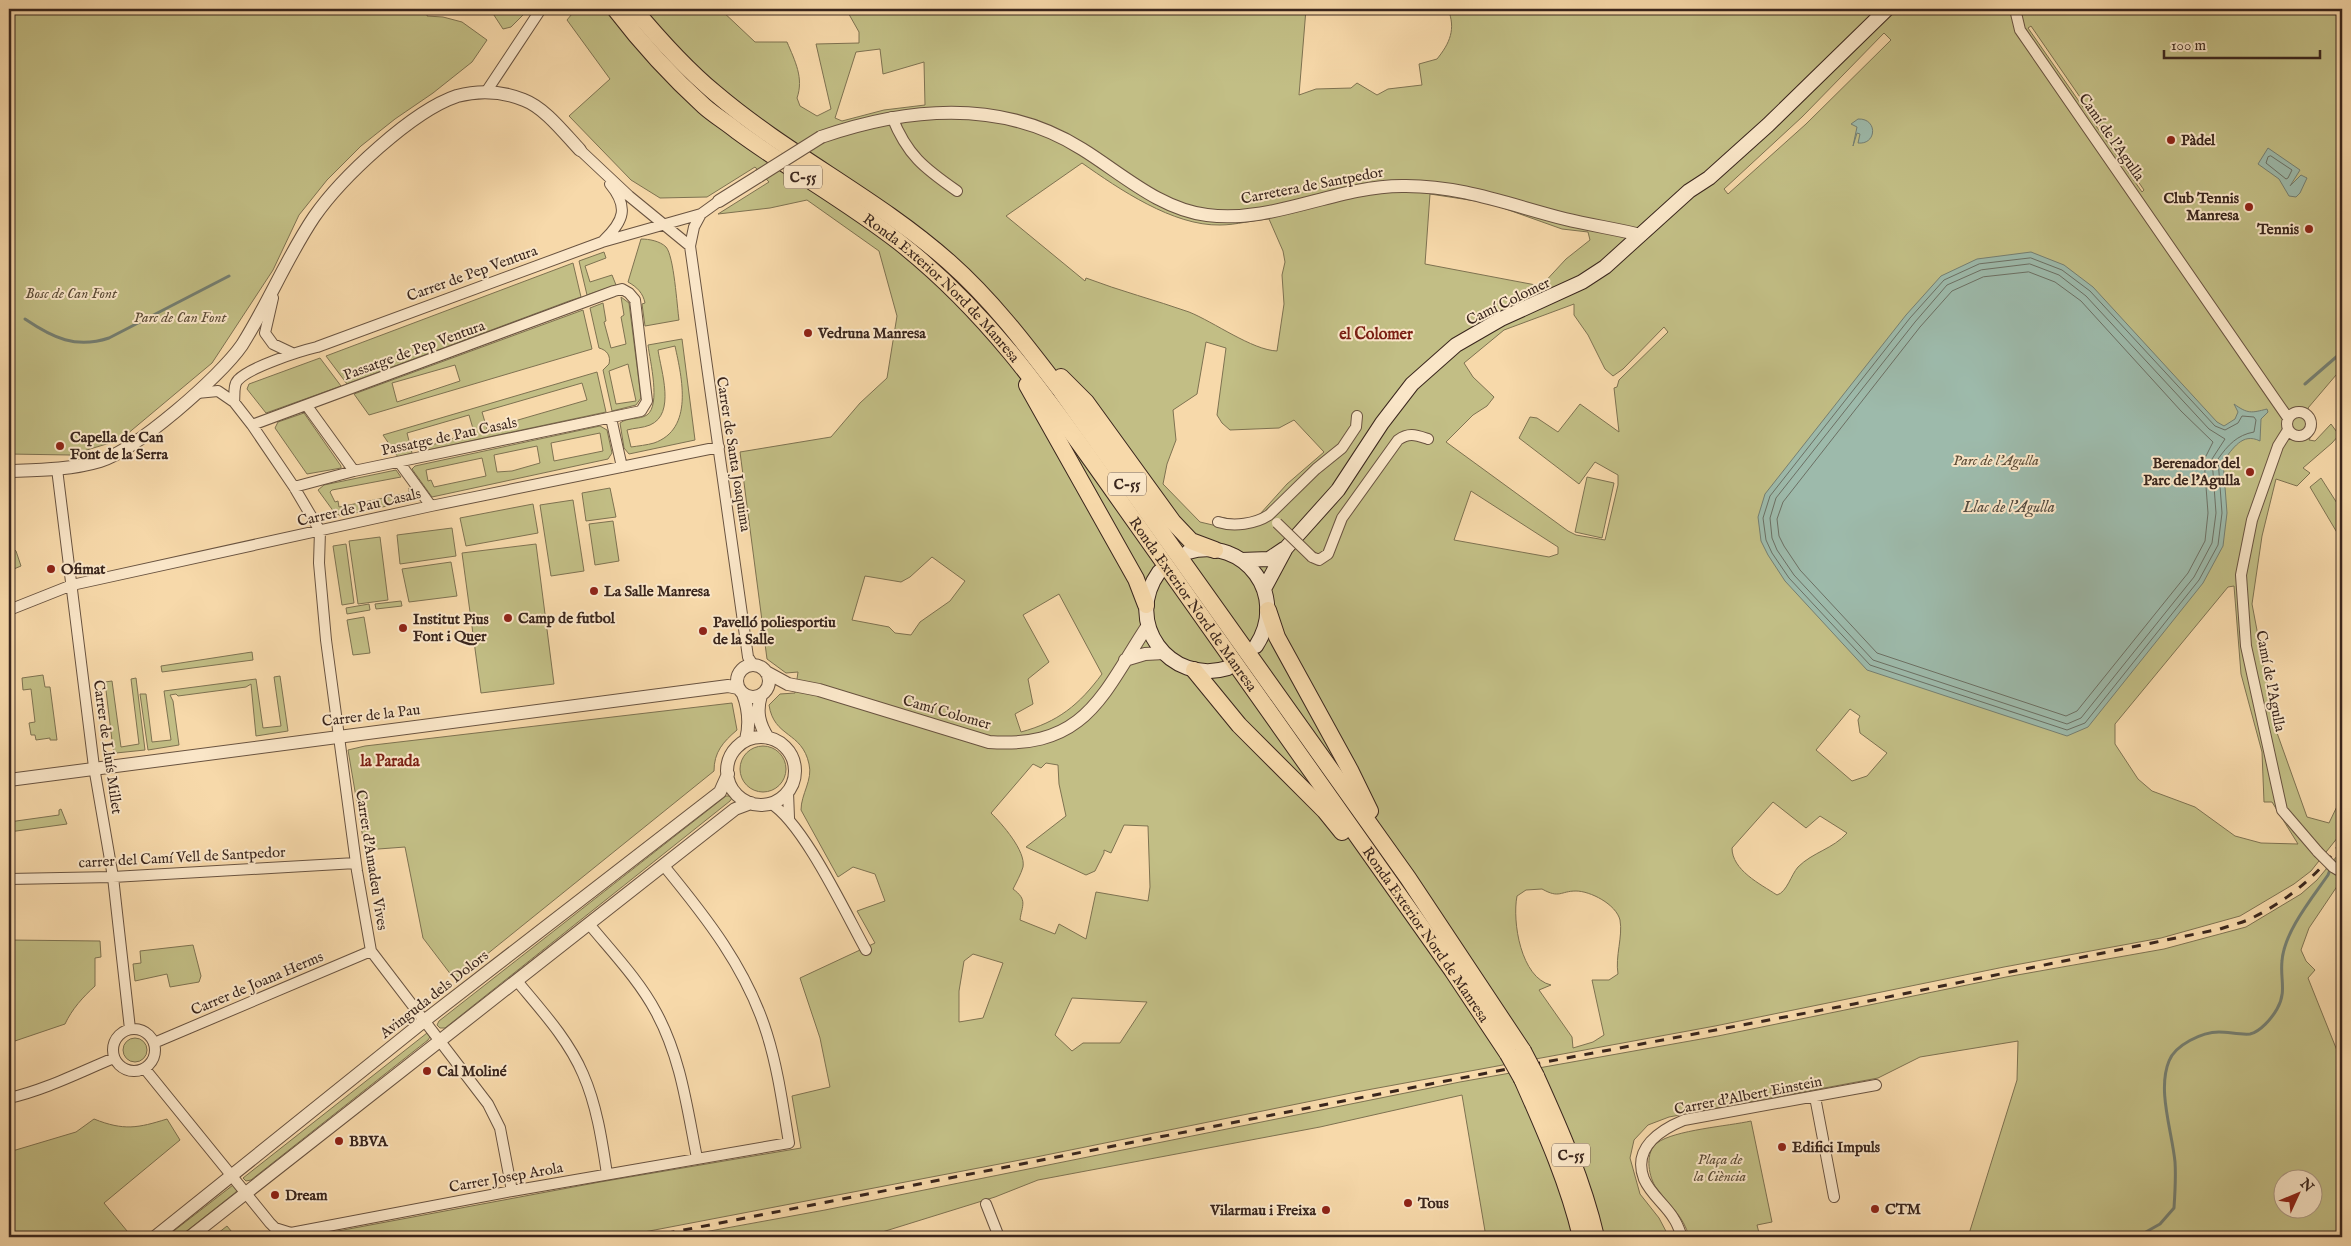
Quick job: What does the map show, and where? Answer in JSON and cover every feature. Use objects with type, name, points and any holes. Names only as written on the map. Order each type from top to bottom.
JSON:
[{"type":"highway","name":"Ronda Exterior Nord de Manresa","points":[[614,9],[652,55],[705,106],[784,165],[859,213],[899,242],[968,303],[998,336],[1049,400],[1400,898],[1452,970],[1516,1052]]},
{"type":"highway","name":"Ronda Exterior Nord de Manresa","points":[[634,9],[664,44],[715,93],[756,125],[907,228],[949,261],[1008,322],[1061,391],[1389,851],[1464,960],[1565,1140],[1587,1201],[1596,1237]]},
{"type":"highway","points":[[1008,322],[1086,402],[1173,522],[1192,541],[1215,550]]},
{"type":"highway","points":[[998,336],[1136,579],[1146,605]]},
{"type":"highway","points":[[1268,610],[1277,637],[1350,770],[1389,851]]},
{"type":"highway","points":[[1194,670],[1239,725],[1325,811],[1400,898]]},
{"type":"highway","name":"Ronda Exterior Nord de Manresa","points":[[1529,1077],[1574,1207],[1581,1237]]},
{"type":"main road","points":[[1642,235],[1689,191],[1709,178],[1768,126],[1887,9]]},
{"type":"main road","name":"Camí Colomer","points":[[1264,589],[1286,548],[1338,490],[1382,423],[1412,384],[1456,345],[1501,319],[1582,282],[1605,267],[1642,235]]},
{"type":"main road","name":"Camí Colomer","points":[[1242,560],[1269,559],[1286,548]]},
{"type":"main road","points":[[1188,552],[1215,550],[1242,560],[1255,572],[1264,589],[1268,610],[1265,629],[1256,646]]},
{"type":"main road","points":[[1159,572],[1150,588],[1146,605],[1148,626],[1154,640],[1164,653],[1178,664],[1194,670],[1211,671],[1228,668]]},
{"type":"street","points":[[486,92],[541,9]]},
{"type":"street","name":"Camí de l'Agulla","points":[[2015,9],[2017,21],[2025,37],[2253,369],[2291,415]]},
{"type":"street","points":[[9,471],[57,469],[103,460],[130,446],[195,393],[237,351],[313,218],[332,194],[356,169],[396,134],[434,106],[459,96],[486,92],[504,93],[532,104],[629,196],[690,246]]},
{"type":"street","name":"Carretera de Santpedor","points":[[664,224],[701,214],[821,137],[857,124],[892,117],[945,111],[980,112],[1022,121],[1053,133],[1082,148],[1134,185],[1179,208],[1204,215],[1227,218],[1259,214],[1367,188],[1434,186],[1491,197],[1566,219],[1642,235]]},
{"type":"street","points":[[892,117],[899,134],[916,160],[957,191]]},
{"type":"street","points":[[580,150],[617,192],[622,206],[621,220],[602,242]]},
{"type":"street","name":"Carrer de Santa Joaquima","points":[[701,214],[694,226],[690,246],[704,355],[720,447],[748,657],[753,665]]},
{"type":"street","name":"Carrer de Pep Ventura","points":[[234,402],[235,386],[240,378],[292,353],[317,347],[602,242],[664,224]]},
{"type":"street","points":[[276,285],[265,334],[273,344],[292,353]]},
{"type":"street","name":"Passatge de Pep Ventura","points":[[252,425],[622,289],[635,300],[647,401],[641,411],[611,418]]},
{"type":"street","points":[[195,393],[218,391],[234,402],[294,487],[320,531]]},
{"type":"street","points":[[307,406],[354,472]]},
{"type":"street","points":[[2305,413],[2311,422],[2306,434],[2291,432],[2291,415],[2305,413]]},
{"type":"street","points":[[1218,522],[1229,526],[1273,519],[1316,469],[1342,448],[1356,427],[1357,416]]},
{"type":"street","points":[[611,418],[622,466]]},
{"type":"street","name":"Passatge de Pau Casals","points":[[294,487],[399,462],[611,418]]},
{"type":"street","name":"Camí de l'Agulla","points":[[2291,432],[2278,446],[2252,520],[2241,575],[2246,646],[2282,810],[2298,831],[2318,852],[2338,867]]},
{"type":"street","points":[[1273,519],[1312,557],[1319,560],[1328,554],[1342,518],[1398,440],[1405,435],[1414,434],[1428,439]]},
{"type":"street","name":"Carrer de Pau Casals","points":[[9,610],[72,585],[430,506],[720,447]]},
{"type":"street","points":[[399,462],[430,506]]},
{"type":"street","name":"Carrer de Lluís Millet","points":[[57,469],[94,767],[113,878],[130,1029]]},
{"type":"street","name":"Carrer d'Amadeu Vives","points":[[320,531],[319,563],[326,640],[356,863],[371,951],[488,1104],[500,1128],[512,1191]]},
{"type":"street","name":"Camí Colomer","points":[[766,672],[788,684],[819,690],[989,742],[1011,744],[1048,738],[1082,720],[1106,693],[1148,626]]},
{"type":"street","points":[[1125,660],[1145,654],[1164,653]]},
{"type":"street","points":[[751,803],[740,797],[734,790],[728,774],[732,754],[746,740],[750,726],[747,704],[737,680],[739,673],[746,667],[753,665],[760,667],[766,672],[769,684],[763,694],[758,717],[768,738]]},
{"type":"street","points":[[741,691],[750,697],[788,684]]},
{"type":"street","name":"Carrer de la Pau","points":[[9,780],[94,767],[728,686],[741,691]]},
{"type":"street","points":[[746,740],[757,737],[768,738],[782,744],[793,759],[795,774],[788,792],[789,818]]},
{"type":"street","name":"Avinguda dels Dolors","points":[[155,1237],[424,1021],[720,792],[728,774]]},
{"type":"street","points":[[190,1237],[735,809],[751,803],[770,803],[788,792]]},
{"type":"street","points":[[770,803],[789,818],[829,882],[866,950]]},
{"type":"street","name":"carrer del Camí Vell de Santpedor","points":[[9,879],[113,878],[356,863]]},
{"type":"street","name":"Carrer Josep Arola","points":[[246,1192],[275,1228],[290,1232],[789,1143],[779,1083],[767,1034],[749,988],[732,957],[706,917],[664,866]]},
{"type":"street","points":[[590,924],[645,994],[663,1026],[674,1052],[684,1086],[698,1158]]},
{"type":"street","name":"Carrer de Joana Herms","points":[[154,1043],[371,951]]},
{"type":"street","points":[[517,981],[552,1024],[582,1073],[590,1092],[607,1174]]},
{"type":"street","points":[[130,1029],[144,1032],[154,1043],[155,1054],[146,1069],[131,1072],[124,1069],[114,1058],[112,1049],[115,1040],[122,1033],[130,1029]]},
{"type":"street","points":[[9,1098],[56,1082],[114,1058]]},
{"type":"street","points":[[146,1069],[246,1192]]},
{"type":"street","name":"Carrer d'Albert Einstein","points":[[1682,1237],[1674,1220],[1644,1179],[1642,1158],[1648,1143],[1669,1126],[1684,1120],[1876,1085]]},
{"type":"street","points":[[1815,1097],[1834,1197]]},
{"type":"street","points":[[986,1204],[999,1237]]},
{"type":"green space","points":[[9,9],[428,9],[427,16],[443,17],[462,22],[487,40],[472,62],[361,146],[327,180],[299,215],[273,270],[212,363],[120,440],[70,455],[9,454]]},
{"type":"green space","points":[[490,9],[529,9],[511,27],[503,29]]},
{"type":"green space","name":"Parc de l'Agulla","points":[[576,9],[720,9],[755,42],[787,42],[798,70],[800,83],[797,98],[800,106],[817,116],[831,109],[816,44],[859,43],[859,32],[846,9],[1306,9],[1299,95],[1316,89],[1351,88],[1357,83],[1377,95],[1388,89],[1422,85],[1419,64],[1437,59],[1448,41],[1451,23],[1448,9],[2342,9],[2342,368],[2308,408],[2316,427],[2309,440],[2315,441],[2331,424],[2339,435],[2303,468],[2310,473],[2297,486],[2276,479],[2262,536],[2252,604],[2276,730],[2307,817],[2329,823],[2342,796],[2342,832],[2311,871],[2294,884],[2240,916],[2161,938],[2004,967],[1715,1026],[1356,1092],[1036,1157],[618,1237],[306,1237],[600,1182],[801,1148],[792,1096],[830,1087],[820,1038],[800,978],[875,943],[857,911],[885,901],[875,874],[853,867],[838,877],[801,810],[809,776],[809,764],[801,746],[776,724],[769,705],[780,694],[795,693],[798,672],[786,673],[767,659],[740,452],[831,437],[860,403],[887,378],[897,316],[879,251],[807,200],[770,208],[718,214],[769,182],[755,167],[707,197],[660,198],[631,180],[569,116],[610,79],[567,20]],"holes":[[[2031,26],[2144,190],[2142,192],[2028,28]],[[1884,33],[1891,40],[1806,124],[1728,194],[1724,189],[1802,117]],[[880,49],[883,74],[924,62],[925,105],[884,110],[842,121],[835,118],[856,52]],[[1082,163],[1147,204],[1165,213],[1184,219],[1202,224],[1220,225],[1269,219],[1283,251],[1285,262],[1282,275],[1284,304],[1277,351],[1256,346],[1189,312],[1086,278],[1085,281],[1006,216]],[[1430,194],[1489,203],[1562,229],[1588,232],[1590,240],[1566,259],[1541,286],[1425,264]],[[1574,304],[1574,315],[1588,335],[1605,369],[1613,376],[1623,369],[1664,327],[1668,332],[1619,380],[1617,387],[1614,388],[1619,432],[1580,404],[1558,432],[1537,418],[1530,417],[1519,438],[1579,484],[1595,462],[1618,475],[1618,485],[1605,540],[1576,535],[1568,531],[1446,442],[1473,415],[1487,406],[1494,397],[1473,377],[1464,363],[1504,330]],[[1206,342],[1226,348],[1217,415],[1222,423],[1230,430],[1279,428],[1294,420],[1324,452],[1287,484],[1260,514],[1252,519],[1242,521],[1219,517],[1217,526],[1200,522],[1163,484],[1167,464],[1176,440],[1173,410],[1197,394]],[[1471,491],[1558,547],[1558,554],[1549,557],[1454,540]],[[932,557],[965,581],[950,601],[920,622],[911,635],[895,633],[889,627],[852,620],[865,576],[901,582],[910,577]],[[2234,586],[2241,674],[2262,752],[2264,802],[2272,802],[2298,844],[2261,843],[2235,836],[2195,807],[2152,791],[2138,779],[2115,744],[2115,724],[2228,587]],[[1059,594],[1102,674],[1085,695],[1067,711],[1046,723],[1021,732],[1015,714],[1033,704],[1028,679],[1049,662],[1023,615]],[[1850,709],[1860,716],[1858,720],[1860,733],[1887,753],[1867,776],[1852,781],[1816,750]],[[1046,763],[1058,765],[1059,784],[1066,816],[1026,847],[1086,875],[1095,871],[1104,850],[1111,853],[1124,825],[1148,826],[1150,887],[1148,901],[1096,892],[1086,939],[1059,924],[1055,934],[1020,920],[1023,903],[1021,896],[1013,889],[1023,867],[1021,853],[1012,838],[991,813],[1033,764],[1041,768]],[[1773,802],[1806,828],[1820,816],[1847,833],[1836,843],[1798,867],[1784,890],[1777,895],[1742,870],[1733,856],[1732,848]],[[1542,889],[1553,894],[1571,891],[1588,893],[1608,904],[1618,914],[1621,926],[1617,960],[1618,974],[1609,980],[1592,980],[1604,1035],[1593,1042],[1573,1048],[1572,1037],[1539,990],[1551,985],[1541,980],[1532,972],[1526,961],[1521,948],[1516,920],[1517,896],[1526,890]],[[973,954],[1003,963],[983,1018],[959,1022],[959,991],[964,961]],[[1072,998],[1147,1002],[1120,1043],[1083,1043],[1072,1051],[1055,1035]]]},
{"type":"green space","points":[[641,239],[661,243],[669,252],[679,320],[645,326],[642,304],[645,303],[643,296],[628,282]]},
{"type":"green space","points":[[604,252],[606,258],[585,266],[590,282],[612,275],[616,285],[587,295],[579,261]]},
{"type":"green space","points":[[573,263],[581,297],[347,384],[326,356]]},
{"type":"green space","points":[[621,297],[629,303],[641,398],[636,405],[612,411],[603,370],[609,364],[609,356],[599,348],[590,308],[603,303],[606,321],[604,322],[611,348],[626,344],[621,317],[624,315]],"holes":[[[628,364],[636,401],[616,404],[609,371]]]},
{"type":"green space","points":[[583,310],[592,349],[369,415],[354,394]],"holes":[[[455,365],[460,381],[397,402],[392,383]]]},
{"type":"green space","points":[[682,339],[695,440],[629,454],[624,448],[620,423],[647,415],[651,410],[653,402],[654,382],[648,345]],"holes":[[[675,346],[682,387],[680,415],[675,426],[667,436],[654,443],[631,447],[627,430],[650,425],[663,412],[665,391],[658,350]]]},
{"type":"green space","points":[[320,358],[341,386],[266,413],[247,389],[249,384]]},
{"type":"green space","points":[[597,372],[606,412],[418,452],[425,447],[474,432],[469,415],[407,433],[412,453],[398,457],[383,435]],"holes":[[[582,383],[587,400],[487,429],[482,412]]]},
{"type":"green space","points":[[304,413],[341,468],[307,474],[275,428],[278,422]]},
{"type":"green space","points":[[600,426],[607,430],[612,453],[608,459],[432,497],[412,469],[415,466]],"holes":[[[600,433],[603,451],[554,461],[551,443]],[[537,446],[540,463],[512,471],[497,472],[494,455]],[[482,458],[486,476],[434,487],[431,480],[428,481],[426,470]]]},
{"type":"green space","points":[[396,470],[401,477],[332,490],[330,492],[335,502],[338,501],[339,507],[409,493],[409,488],[414,495],[410,501],[341,516],[334,512],[318,490],[324,485]]},
{"type":"green space","points":[[1587,477],[1614,483],[1602,538],[1575,532]]},
{"type":"green space","points":[[2321,478],[2342,511],[2342,541],[2310,487]]},
{"type":"green space","points":[[610,488],[616,517],[586,521],[582,493]]},
{"type":"green space","points":[[573,500],[584,571],[551,576],[540,505]]},
{"type":"green space","points":[[533,504],[538,533],[466,546],[460,518]]},
{"type":"green space","points":[[613,521],[619,561],[595,565],[589,524]]},
{"type":"green space","points":[[452,528],[456,556],[400,564],[397,535]]},
{"type":"green space","points":[[380,537],[388,600],[358,604],[349,541]]},
{"type":"green space","points":[[346,544],[354,603],[342,605],[333,546]]},
{"type":"green space","name":"Camp de futbol","points":[[536,544],[554,684],[481,693],[462,553]]},
{"type":"green space","points":[[9,545],[16,551],[21,566],[9,571]]},
{"type":"green space","points":[[451,562],[457,596],[409,602],[402,569]]},
{"type":"green space","points":[[401,601],[402,606],[376,609],[375,604]]},
{"type":"green space","points":[[369,604],[370,610],[347,614],[346,608]]},
{"type":"green space","points":[[364,617],[370,653],[353,655],[347,620]]},
{"type":"green space","points":[[252,652],[253,660],[162,672],[161,666]]},
{"type":"green space","points":[[43,675],[45,687],[50,687],[57,740],[50,740],[50,738],[36,740],[35,735],[31,735],[29,723],[35,722],[31,689],[23,690],[22,678]]},
{"type":"green space","points":[[280,676],[288,731],[256,736],[251,684],[246,687],[178,696],[176,694],[170,695],[173,701],[179,745],[148,750],[140,694],[146,694],[152,742],[171,740],[164,691],[256,679],[263,728],[281,726],[274,677]]},
{"type":"green space","points":[[136,678],[145,750],[116,753],[113,749],[105,682],[112,681],[121,747],[139,744],[131,679]]},
{"type":"green space","points":[[732,703],[737,730],[720,748],[714,764],[714,771],[455,980],[423,938],[405,847],[365,850],[348,750],[365,746]]},
{"type":"green space","points":[[768,746],[780,752],[785,760],[785,778],[780,786],[772,791],[758,792],[746,786],[741,778],[740,764],[746,752],[754,747]]},
{"type":"green space","points":[[726,796],[731,796],[730,801],[445,1028],[440,1028],[437,1025],[439,1021]]},
{"type":"green space","points":[[61,809],[67,824],[9,832],[9,822],[59,815],[59,810]]},
{"type":"green space","points":[[2342,850],[2342,879],[2309,928],[2301,950],[2306,961],[2315,970],[2308,978],[2342,1063],[2342,1237],[1968,1237],[2017,1080],[2018,1041],[1920,1057],[1878,1078],[1669,1117],[1648,1125],[1634,1140],[1630,1158],[1640,1194],[1659,1218],[1669,1237],[1486,1237],[1462,1095],[1320,1127],[1038,1180],[995,1197],[879,1233],[879,1237],[677,1237],[825,1210],[1460,1082],[1718,1036],[2006,977],[2164,949],[2246,927],[2301,894],[2317,880]]},
{"type":"green space","points":[[9,940],[100,941],[101,957],[95,958],[95,986],[78,1004],[65,1024],[9,1043]]},
{"type":"green space","points":[[193,945],[201,976],[199,982],[170,987],[167,974],[135,981],[133,964],[141,963],[140,951]]},
{"type":"green space","points":[[427,1033],[430,1037],[428,1040],[251,1180],[246,1181],[243,1178]]},
{"type":"green space","points":[[135,1038],[144,1041],[147,1050],[144,1059],[135,1062],[126,1059],[123,1050],[126,1041]]},
{"type":"green space","points":[[94,1119],[123,1127],[131,1127],[167,1119],[180,1140],[104,1203],[132,1237],[9,1237],[9,1152],[76,1132]]},
{"type":"green space","name":"Plaça de la Ciència","points":[[1751,1121],[1772,1222],[1757,1225],[1760,1237],[1689,1237],[1687,1229],[1679,1216],[1653,1181],[1649,1169],[1649,1157],[1653,1147],[1657,1143],[1676,1135]]},
{"type":"green space","points":[[233,1185],[238,1188],[236,1192],[179,1237],[166,1237]]},
{"type":"green space","points":[[227,1226],[236,1237],[213,1237]]},
{"type":"water","points":[[1858,119],[1869,123],[1873,131],[1869,140],[1864,143],[1858,143],[1860,134],[1857,133],[1853,146],[1857,127],[1851,124]]},
{"type":"water","points":[[2268,148],[2300,170],[2290,186],[2301,175],[2307,178],[2296,197],[2289,196],[2279,179],[2258,164]]},
{"type":"water","name":"Llac de l'Agulla","points":[[2031,252],[2064,265],[2093,287],[2217,422],[2224,426],[2235,419],[2238,412],[2234,404],[2246,411],[2253,412],[2267,409],[2268,412],[2261,419],[2260,441],[2254,439],[2243,440],[2234,447],[2223,461],[2227,513],[2223,546],[2203,583],[2088,727],[2067,736],[1867,670],[1785,581],[1761,541],[1758,517],[1765,494],[1906,315],[1941,276],[1977,259]]},
{"type":"waterway","points":[[25,319],[45,332],[65,340],[75,342],[97,341],[109,338],[229,276]]},
{"type":"waterway","points":[[2305,384],[2342,352]]},
{"type":"waterway","points":[[2137,1237],[2160,1224],[2174,1208],[2175,1162],[2166,1111],[2164,1085],[2172,1055],[2190,1040],[2205,1034],[2219,1032],[2250,1034],[2258,1031],[2269,1020],[2277,1009],[2282,997],[2282,961],[2288,939],[2293,927],[2328,875],[2330,870],[2327,868]]},
{"type":"railway","points":[[648,1237],[1492,1072],[1854,1004],[2220,929],[2250,919],[2291,894],[2314,875],[2342,841]]},
{"type":"place","name":"Pàdel","points":[[2171,140]]},
{"type":"place","name":"Club Tennis Manresa","points":[[2249,207]]},
{"type":"place","name":"Tennis","points":[[2309,229]]},
{"type":"place","name":"Vedruna Manresa","points":[[808,333]]},
{"type":"place","name":"Capella de Can Font de la Serra","points":[[60,446]]},
{"type":"place","name":"Berenador del Parc de l'Agulla","points":[[2250,472]]},
{"type":"place","name":"Ofimat","points":[[51,569]]},
{"type":"place","name":"La Salle Manresa","points":[[594,591]]},
{"type":"place","name":"Camp de futbol","points":[[508,618]]},
{"type":"place","name":"Institut Pius Font i Quer","points":[[403,628]]},
{"type":"place","name":"Pavelló poliesportiu de la Salle","points":[[703,631]]},
{"type":"place","name":"Cal Moliné","points":[[427,1071]]},
{"type":"place","name":"BBVA","points":[[339,1141]]},
{"type":"place","name":"Edifici Impuls","points":[[1782,1147]]},
{"type":"place","name":"Dream","points":[[275,1195]]},
{"type":"place","name":"Tous","points":[[1408,1203]]},
{"type":"place","name":"CTM","points":[[1875,1209]]},
{"type":"place","name":"Vilarmau i Freixa","points":[[1326,1210]]},
{"type":"district","name":"el Colomer","points":[[1376,333]]},
{"type":"district","name":"la Parada","points":[[390,760]]},
{"type":"park label","name":"Bosc de Can Font","points":[[71,293]]},
{"type":"park label","name":"Parc de Can Font","points":[[180,317]]}]
